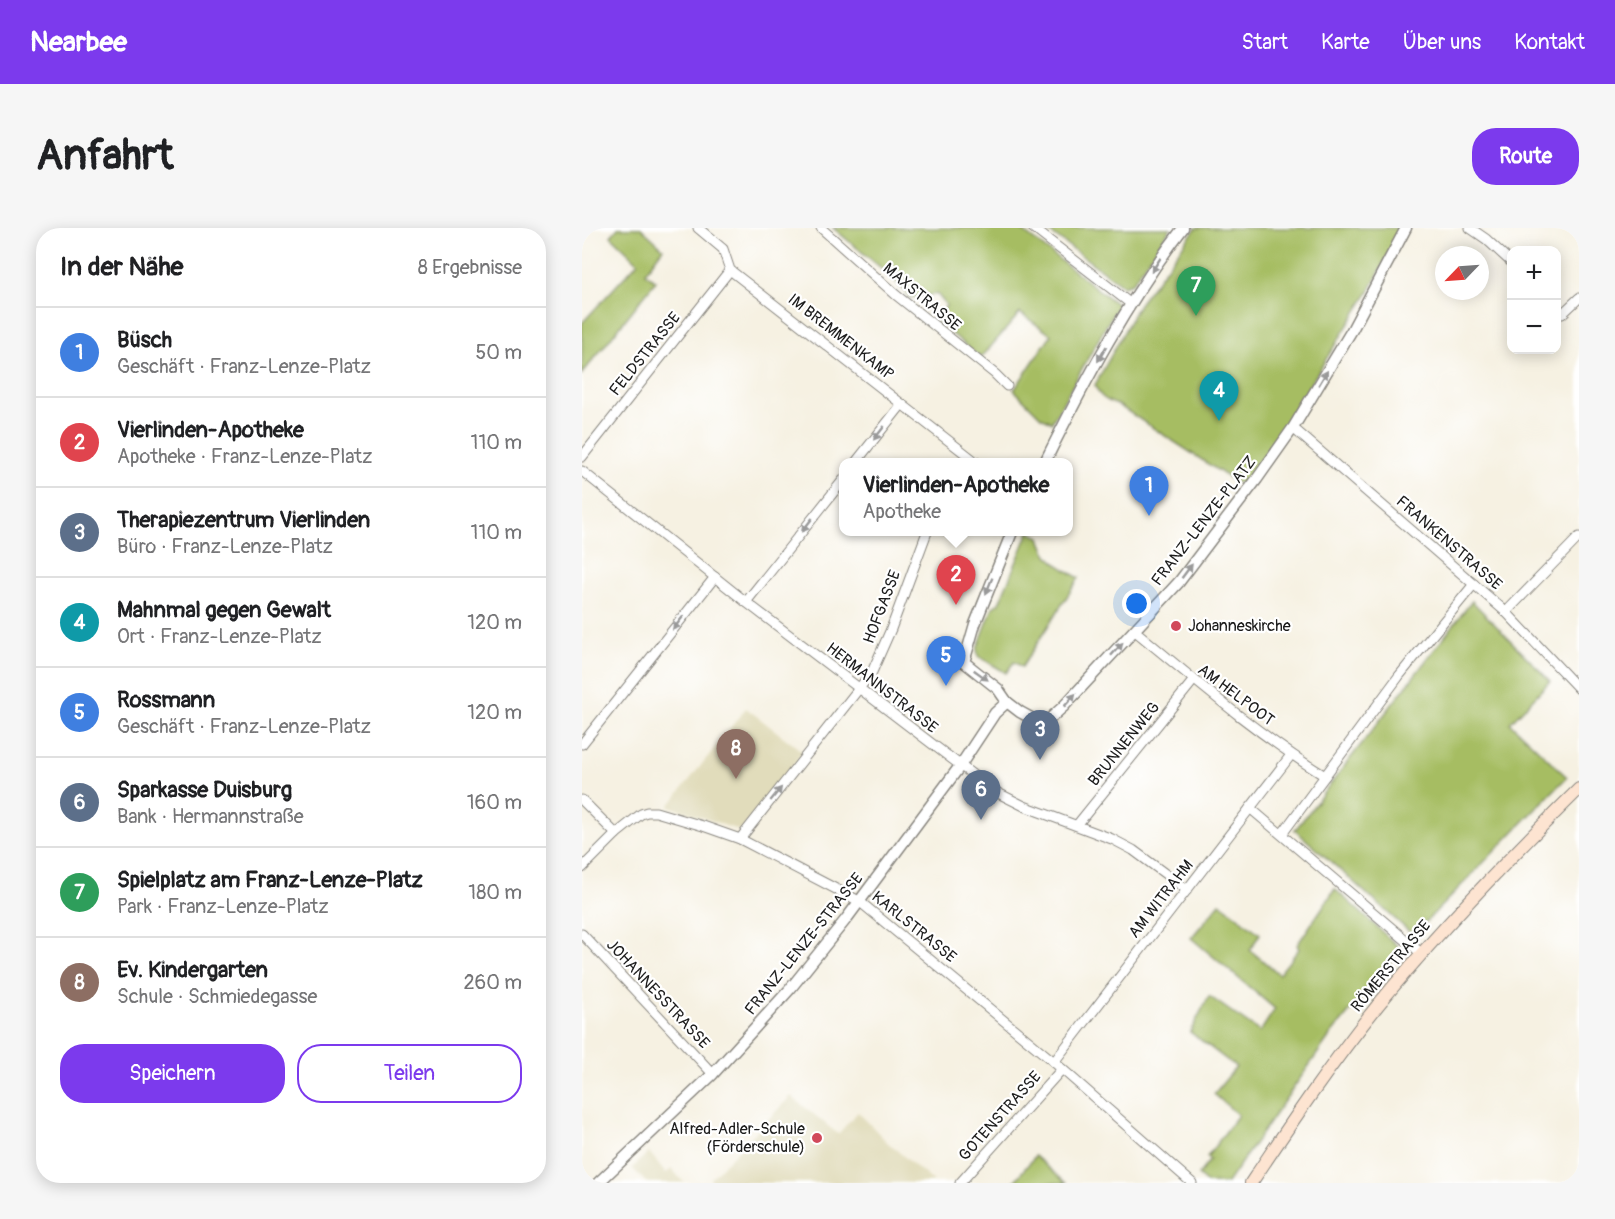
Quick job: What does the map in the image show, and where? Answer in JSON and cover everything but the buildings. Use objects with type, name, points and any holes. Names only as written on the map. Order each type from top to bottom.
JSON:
[{"type":"main road","name":"RÖMERSTRASSE","points":[[1251,1183],[1358,1031],[1422,953],[1461,909],[1579,789]]},
{"type":"street","name":"IM BREMMENKAMP","points":[[698,228],[723,249],[730,270],[971,458]]},
{"type":"street","name":"MAXSTRASSE","points":[[821,228],[896,295],[1007,386]]},
{"type":"street","points":[[1033,228],[1131,304]]},
{"type":"street","points":[[1047,458],[1082,390],[1131,304],[1183,228]]},
{"type":"street","name":"FRANZ-LENZE-PLATZ","points":[[1010,536],[984,598],[964,659],[966,665],[998,689],[1007,702],[1042,724],[1063,707],[1179,582],[1293,428],[1352,330],[1406,228]]},
{"type":"street","points":[[1470,228],[1507,258]]},
{"type":"street","name":"FELDSTRASSE","points":[[582,457],[730,270]]},
{"type":"street","points":[[1561,313],[1579,298]]},
{"type":"street","points":[[859,458],[902,404]]},
{"type":"street","name":"FRANKENSTRASSE","points":[[1293,428],[1506,612],[1579,689]]},
{"type":"street","name":"HERMANNSTRASSE","points":[[582,471],[746,602],[994,791],[1024,806],[1112,839],[1132,850],[1186,890]]},
{"type":"street","points":[[746,602],[839,483]]},
{"type":"street","name":"HOFGASSE","points":[[740,839],[872,672],[891,629],[925,536]]},
{"type":"street","points":[[1506,612],[1579,537]]},
{"type":"street","points":[[582,744],[715,577]]},
{"type":"street","points":[[1282,834],[1399,676],[1474,584]]},
{"type":"street","name":"AM HELPOOT","points":[[1134,630],[1193,681],[1291,755],[1325,776]]},
{"type":"street","name":"BRUNNENWEG","points":[[1077,825],[1193,681]]},
{"type":"street","name":"FRANZ-LENZE-STRASSE","points":[[598,1183],[713,1074],[790,989],[859,902],[960,766],[995,713],[1007,702]]},
{"type":"street","name":"AM WITRAHM","points":[[1054,1062],[1291,755]]},
{"type":"street","points":[[582,800],[616,834],[582,868]]},
{"type":"street","points":[[1250,808],[1422,953]]},
{"type":"street","name":"KARLSTRASSE","points":[[616,834],[641,814],[656,812],[740,839],[859,902],[1054,1062],[1192,1183]]},
{"type":"street","name":"JOHANNESSTRASSE","points":[[582,934],[713,1074]]},
{"type":"street","name":"GOTENSTRASSE","points":[[960,1183],[1062,1069]]},
{"type":"shaded area","points":[[746,708],[803,752],[741,831],[669,806]]},
{"type":"shaded area","name":"Alfred-Adler-Schule (Förderschule)","points":[[791,1096],[838,1134],[858,1112],[887,1142],[935,1183],[713,1183],[710,1179]]},
{"type":"shaded area","name":"Alfred-Adler-Schule (Förderschule)","points":[[649,1152],[666,1173],[672,1169],[684,1183],[647,1183],[632,1168]]},
{"type":"green space","points":[[618,228],[641,228],[663,248],[645,273],[656,281],[582,374],[582,323],[638,262],[611,236]]},
{"type":"green space","points":[[833,228],[1019,228],[1118,305],[1052,422],[1041,417],[1014,390],[1051,335],[1020,313],[981,358],[938,322],[946,305],[937,294],[910,298],[892,277]]},
{"type":"green space","points":[[1044,228],[1171,228],[1132,283],[1123,286]]},
{"type":"green space","points":[[1196,228],[1402,228],[1369,292],[1248,482],[1237,483],[1101,396],[1095,385],[1139,304]]},
{"type":"green space","points":[[1027,536],[1040,537],[1050,558],[1079,578],[1022,667],[1014,662],[1006,673],[978,656],[977,649],[993,607],[999,603]]},
{"type":"green space","points":[[1472,601],[1550,681],[1510,723],[1567,777],[1413,935],[1295,830]]},
{"type":"green space","points":[[1335,889],[1401,949],[1329,1037],[1227,1183],[1207,1183],[1198,1175],[1210,1160],[1207,1157],[1238,1115],[1214,1094],[1236,1067],[1190,1032],[1209,996],[1260,1032],[1275,1009],[1191,938],[1220,903],[1260,934],[1250,950],[1279,974],[1299,949],[1297,945]]},
{"type":"green space","points":[[1035,1156],[1066,1183],[1013,1183]]},
{"type":"place","name":"Spielplatz am Franz-Lenze-Platz","points":[[1196,316]]},
{"type":"place","name":"Mahnmal gegen Gewalt","points":[[1219,421]]},
{"type":"place","name":"Büsch","points":[[1149,516]]},
{"type":"place","name":"Vierlinden-Apotheke","points":[[956,605]]},
{"type":"place","name":"Johanneskirche","points":[[1176,626]]},
{"type":"place","name":"Rossmann","points":[[946,686]]},
{"type":"place","name":"Therapiezentrum Vierlinden","points":[[1040,760]]},
{"type":"place","name":"Ev. Kindergarten","points":[[736,779]]},
{"type":"place","name":"Sparkasse Duisburg","points":[[981,820]]},
{"type":"place","name":"Alfred-Adler-Schule (Förderschule)","points":[[817,1138]]}]
